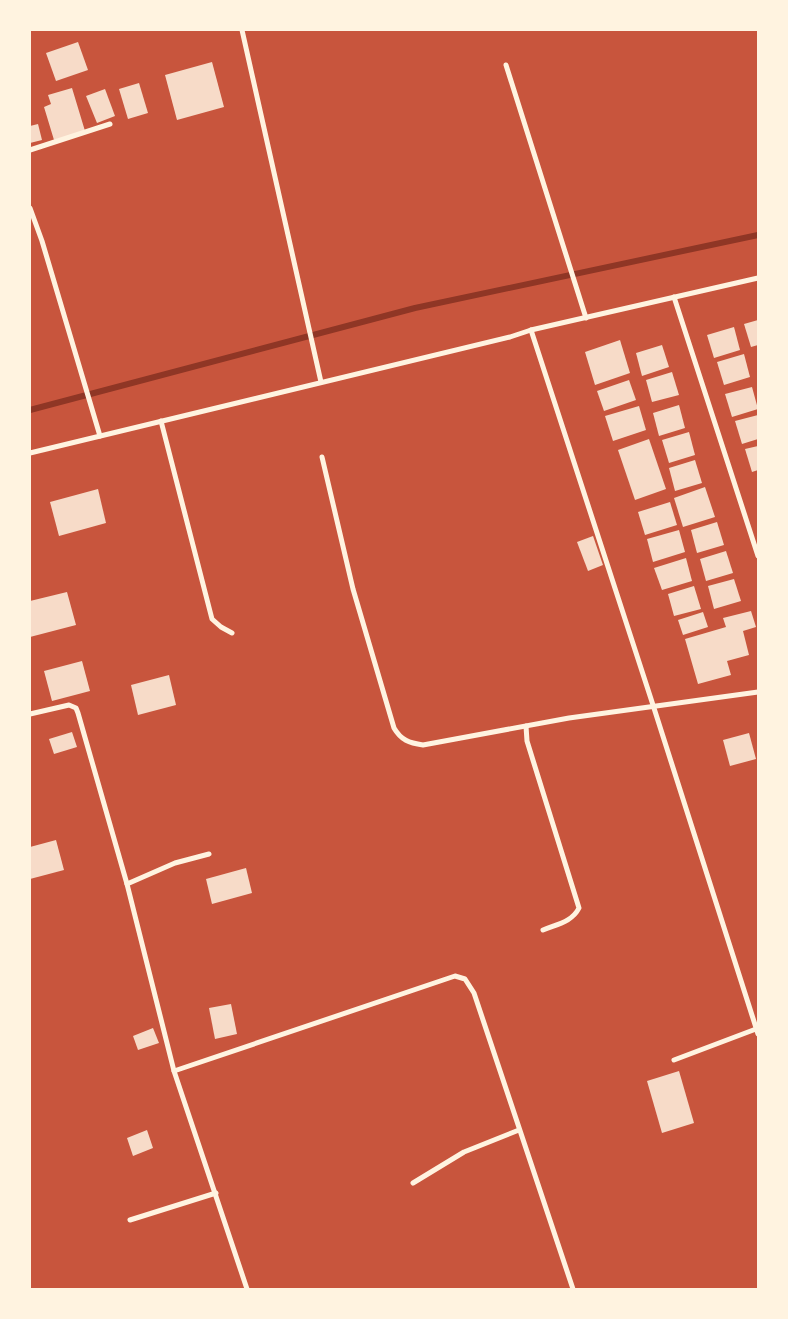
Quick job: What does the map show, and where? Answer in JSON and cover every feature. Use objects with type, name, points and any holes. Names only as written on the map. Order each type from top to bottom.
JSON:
[{"type":"street","points":[[242,30],[321,382]]},
{"type":"street","points":[[506,65],[586,318]]},
{"type":"street","points":[[30,150],[110,124]]},
{"type":"street","points":[[30,208],[42,241],[100,436]]},
{"type":"street","points":[[30,453],[510,337],[531,330],[758,278]]},
{"type":"street","points":[[674,297],[758,556]]},
{"type":"street","points":[[531,330],[654,705],[757,1032],[674,1060]]},
{"type":"street","points":[[161,421],[212,619],[232,633]]},
{"type":"street","points":[[322,457],[353,590],[394,728],[400,738],[423,746],[526,726],[654,705],[758,692]]},
{"type":"street","points":[[30,714],[69,705],[76,708],[127,884],[174,1071],[247,1289]]},
{"type":"street","points":[[526,726],[527,741],[579,908],[570,920],[543,930]]},
{"type":"street","points":[[127,884],[175,863],[210,854]]},
{"type":"street","points":[[174,1071],[455,976],[465,979],[474,993],[573,1289]]},
{"type":"street","points":[[413,1182],[464,1152],[519,1130]]},
{"type":"street","points":[[130,1220],[216,1193]]},
{"type":"building","points":[[78,42],[88,70],[56,81],[46,53]]},
{"type":"building","points":[[212,62],[224,107],[177,120],[165,75]]},
{"type":"building","points":[[139,83],[148,113],[128,119],[119,89]]},
{"type":"building","points":[[72,88],[85,131],[54,140],[44,107],[51,104],[48,95]]},
{"type":"building","points":[[105,89],[115,116],[97,123],[86,96]]},
{"type":"building","points":[[38,124],[42,140],[30,143],[30,126]]},
{"type":"building","points":[[758,320],[758,345],[751,347],[744,324]]},
{"type":"building","points":[[734,327],[740,350],[714,358],[707,335]]},
{"type":"building","points":[[620,340],[630,373],[595,385],[585,352]]},
{"type":"building","points":[[662,345],[669,367],[642,376],[636,353]]},
{"type":"building","points":[[744,354],[750,377],[724,385],[717,362]]},
{"type":"building","points":[[672,372],[679,395],[652,402],[646,380]]},
{"type":"building","points":[[629,380],[636,400],[604,411],[597,391]]},
{"type":"building","points":[[752,387],[758,409],[732,417],[725,394]]},
{"type":"building","points":[[679,405],[685,428],[659,436],[653,413]]},
{"type":"building","points":[[639,406],[646,430],[613,441],[605,416]]},
{"type":"building","points":[[758,415],[758,439],[742,444],[735,421]]},
{"type":"building","points":[[689,432],[695,455],[669,463],[662,440]]},
{"type":"building","points":[[649,439],[666,489],[635,500],[618,450]]},
{"type":"building","points":[[758,446],[758,470],[752,472],[745,449]]},
{"type":"building","points":[[695,460],[702,483],[675,491],[669,468]]},
{"type":"building","points":[[705,487],[715,517],[683,527],[674,498]]},
{"type":"building","points":[[98,489],[106,523],[59,536],[50,502]]},
{"type":"building","points":[[670,502],[677,525],[645,535],[638,512]]},
{"type":"building","points":[[717,522],[724,545],[697,553],[691,530]]},
{"type":"building","points":[[679,530],[685,552],[653,562],[647,539]]},
{"type":"building","points":[[593,536],[603,565],[588,571],[577,542]]},
{"type":"building","points":[[726,551],[733,573],[706,581],[700,559]]},
{"type":"building","points":[[686,558],[692,581],[662,590],[654,568]]},
{"type":"building","points":[[734,579],[741,601],[714,609],[708,586]]},
{"type":"building","points":[[694,586],[701,609],[674,616],[668,594]]},
{"type":"building","points":[[67,592],[76,625],[30,637],[30,601]]},
{"type":"building","points":[[751,611],[756,627],[743,631],[749,655],[727,661],[731,675],[698,684],[685,639],[726,627],[723,618]]},
{"type":"building","points":[[703,612],[708,627],[683,635],[678,620]]},
{"type":"building","points":[[82,661],[90,691],[52,701],[44,671]]},
{"type":"building","points":[[169,675],[176,705],[138,715],[131,685]]},
{"type":"building","points":[[72,732],[77,747],[54,754],[49,739]]},
{"type":"building","points":[[749,733],[756,759],[730,766],[723,740]]},
{"type":"building","points":[[56,840],[64,870],[30,879],[30,847]]},
{"type":"building","points":[[246,868],[252,893],[212,904],[206,879]]},
{"type":"building","points":[[231,1004],[237,1034],[215,1039],[209,1008]]},
{"type":"building","points":[[153,1028],[159,1043],[138,1050],[133,1036]]},
{"type":"building","points":[[679,1071],[694,1123],[662,1133],[647,1081]]},
{"type":"building","points":[[147,1130],[153,1148],[133,1156],[127,1138]]},
{"type":"waterway","points":[[30,410],[415,308],[758,235]]}]
